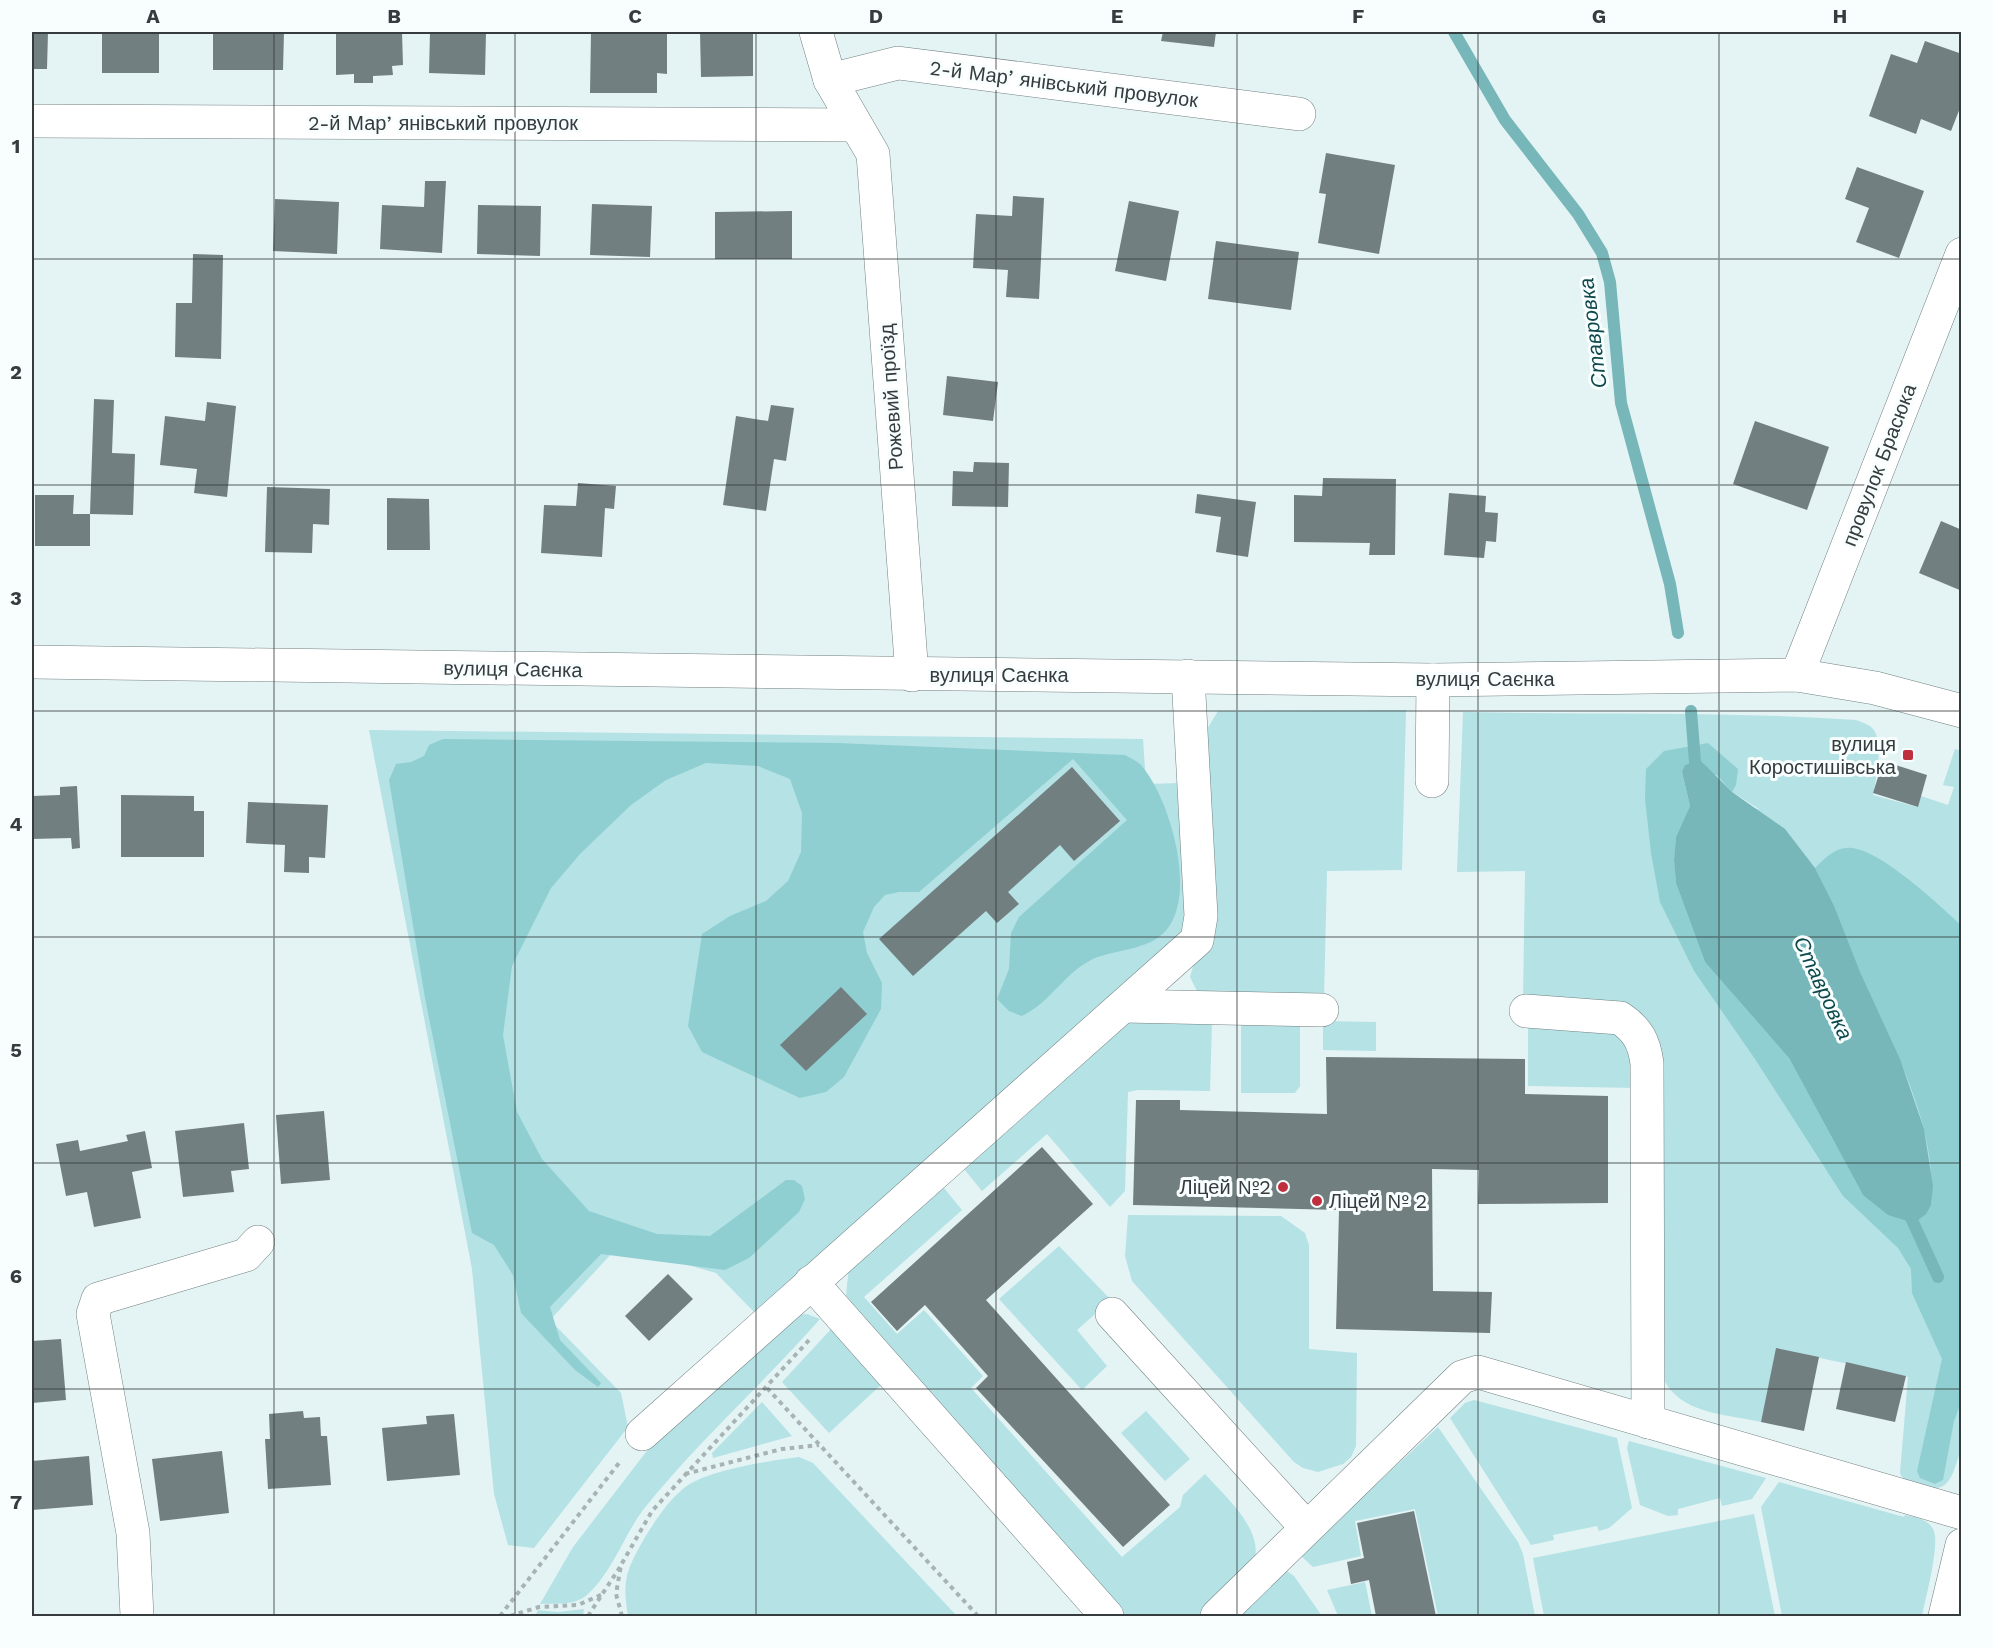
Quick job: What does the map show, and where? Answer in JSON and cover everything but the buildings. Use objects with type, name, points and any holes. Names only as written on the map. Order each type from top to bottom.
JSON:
[{"type":"street","name":"Рожевий проїзд","points":[[816,32],[830,80],[873,153],[912,675]]},
{"type":"street","name":"2-й Марʼянівський провулок","points":[[830,80],[898,63],[1299,114]]},
{"type":"street","name":"2-й Марʼянівський провулок","points":[[32,121],[855,125]]},
{"type":"street","name":"провулок Брасюка","points":[[1797,675],[1962,254]]},
{"type":"street","name":"вулиця Саєнка","points":[[32,662],[1433,680],[1797,675],[1875,688],[1962,711]]},
{"type":"street","points":[[642,1434],[811,1282],[1190,949],[1197,940],[1200,929],[1188,676]]},
{"type":"street","points":[[1432,781],[1433,680]]},
{"type":"street","points":[[1124,1006],[1322,1010]]},
{"type":"street","points":[[1526,1011],[1620,1018],[1633,1027],[1644,1044],[1647,1062],[1648,1422]]},
{"type":"street","points":[[137,1617],[133,1533],[93,1314],[98,1299],[246,1255],[258,1242]]},
{"type":"street","points":[[811,1282],[1107,1617]]},
{"type":"street","points":[[1112,1314],[1306,1527]]},
{"type":"street","points":[[1217,1617],[1306,1527],[1462,1377],[1478,1372],[1962,1513]]},
{"type":"street","points":[[1945,1617],[1962,1545]]},
{"type":"path","points":[[588,1617],[652,1511],[836,1311]]},
{"type":"path","points":[[767,1388],[978,1617]]},
{"type":"path","points":[[500,1617],[642,1434]]},
{"type":"path","points":[[684,1474],[782,1449],[819,1445]]},
{"type":"path","points":[[621,1565],[616,1594],[622,1617]]},
{"type":"path","points":[[510,1617],[539,1607],[578,1605],[603,1594]]},
{"type":"shaded area","points":[[1406,710],[1402,870],[1327,871],[1324,999],[1205,995],[1197,991],[1190,977],[1194,963],[1203,736],[1218,711]]},
{"type":"shaded area","points":[[1463,712],[1709,714],[1856,720],[1873,729],[1878,743],[1873,795],[1917,807],[1921,796],[1948,805],[1954,787],[1943,785],[1955,749],[1961,751],[1962,1445],[1951,1478],[1946,1484],[1940,1487],[1920,1487],[1905,1483],[1900,1473],[1908,1377],[1906,1376],[1777,1349],[1761,1422],[1692,1406],[1671,1390],[1663,1378],[1658,1045],[1523,1001],[1525,871],[1457,872]],"holes":[[[1682,772],[1732,792],[1759,809],[1690,806]]]},
{"type":"shaded area","points":[[369,730],[1143,739],[1146,784],[1180,783],[1188,926],[756,1314],[716,1273],[629,1248],[614,1251],[550,1320],[621,1393],[628,1427],[534,1548],[508,1545],[494,1494],[472,1269]]},
{"type":"shaded area","points":[[443,739],[837,743],[1125,755],[1141,765],[1151,779],[1169,819],[1179,866],[1180,888],[1177,908],[1170,925],[1155,940],[1093,959],[1022,1016],[1009,1011],[997,999],[1009,969],[1011,933],[1019,917],[1127,820],[1073,759],[919,892],[885,895],[874,907],[863,932],[867,953],[882,983],[881,1009],[844,1077],[826,1092],[800,1098],[702,1052],[688,1026],[702,934],[730,916],[766,901],[788,881],[801,852],[802,813],[790,779],[758,766],[706,763],[666,780],[631,805],[580,854],[551,888],[512,966],[503,1035],[517,1112],[542,1159],[589,1211],[657,1234],[710,1236],[786,1180],[794,1180],[802,1186],[805,1199],[799,1212],[749,1258],[725,1270],[601,1254],[550,1307],[560,1340],[601,1383],[598,1387],[575,1370],[521,1313],[513,1275],[494,1245],[472,1233],[425,998],[389,780],[396,764],[411,762],[424,756],[429,745]]},
{"type":"shaded area","points":[[1708,743],[1738,769],[1736,785],[1732,792],[1717,775],[1682,772],[1690,806],[1676,837],[1674,860],[1676,883],[1705,962],[1789,1058],[1863,1195],[1931,1205],[1931,1175],[1927,1145],[1910,1086],[1815,868],[1837,850],[1858,849],[1889,865],[1961,925],[1962,1400],[1954,1421],[1943,1480],[1935,1484],[1920,1478],[1917,1471],[1942,1359],[1912,1293],[1911,1269],[1898,1248],[1843,1196],[1755,1059],[1694,971],[1660,902],[1651,853],[1645,799],[1646,769],[1664,751]]},
{"type":"shaded area","points":[[1132,1020],[1212,1021],[1210,1091],[1138,1090],[1128,1092],[1125,1191],[1110,1207],[1047,1134],[982,1191],[960,1164],[1112,1030]]},
{"type":"shaded area","points":[[1241,1020],[1300,1020],[1300,1086],[1295,1093],[1241,1093]]},
{"type":"shaded area","points":[[1323,1021],[1376,1022],[1376,1051],[1323,1050]]},
{"type":"shaded area","points":[[1528,1024],[1605,1026],[1631,1045],[1636,1088],[1528,1086]]},
{"type":"shaded area","points":[[939,1182],[962,1210],[864,1297],[897,1334],[924,1310],[983,1376],[971,1388],[1122,1557],[1180,1507],[1183,1495],[1205,1474],[1232,1503],[1249,1527],[1256,1552],[1253,1565],[1244,1578],[1199,1616],[1120,1616],[846,1296],[849,1266]]},
{"type":"shaded area","points":[[1128,1215],[1281,1216],[1305,1233],[1309,1245],[1309,1349],[1357,1353],[1356,1446],[1351,1457],[1343,1464],[1318,1472],[1303,1468],[1294,1462],[1132,1281],[1125,1256]]},
{"type":"shaded area","points":[[1059,1246],[1111,1300],[1077,1330],[1107,1366],[1082,1390],[999,1299]]},
{"type":"shaded area","points":[[807,1314],[820,1319],[708,1437],[643,1510],[597,1585],[578,1600],[540,1604],[573,1547],[656,1439],[796,1315]]},
{"type":"shaded area","points":[[833,1327],[883,1383],[829,1433],[782,1382]]},
{"type":"shaded area","points":[[1474,1400],[1617,1438],[1632,1508],[1609,1528],[1599,1531],[1597,1526],[1553,1535],[1554,1540],[1531,1545],[1450,1418],[1465,1403]]},
{"type":"shaded area","points":[[762,1402],[792,1436],[713,1458],[712,1453]]},
{"type":"shaded area","points":[[1146,1411],[1190,1459],[1165,1481],[1121,1433]]},
{"type":"shaded area","points":[[1438,1427],[1518,1542],[1523,1554],[1535,1616],[1438,1616],[1415,1509],[1355,1521],[1361,1556],[1313,1567],[1300,1555]]},
{"type":"shaded area","points":[[1629,1441],[1766,1478],[1752,1499],[1722,1506],[1720,1498],[1678,1509],[1678,1515],[1668,1516],[1640,1505],[1627,1448]]},
{"type":"shaded area","points":[[799,1457],[813,1463],[957,1616],[628,1616],[625,1593],[629,1568],[652,1525],[678,1493],[694,1482],[722,1471]]},
{"type":"shaded area","points":[[1779,1482],[1904,1517],[1905,1515],[1917,1518],[1928,1523],[1933,1529],[1935,1546],[1922,1616],[1782,1616],[1761,1507]]},
{"type":"shaded area","points":[[1754,1514],[1775,1616],[1544,1616],[1533,1558]]},
{"type":"shaded area","points":[[1284,1569],[1294,1576],[1322,1616],[1232,1616]]},
{"type":"shaded area","points":[[1365,1582],[1372,1616],[1338,1616],[1327,1590]]},
{"type":"shaded area","points":[[584,1609],[583,1616],[535,1616],[538,1610],[558,1612]]},
{"type":"water","points":[[1695,762],[1703,763],[1732,792],[1785,829],[1815,868],[1834,906],[1860,972],[1900,1059],[1924,1129],[1933,1186],[1931,1205],[1926,1214],[1914,1223],[1888,1215],[1863,1195],[1789,1058],[1705,962],[1676,883],[1674,860],[1676,837],[1690,806],[1682,772],[1685,765]]},
{"type":"waterway","name":"Ставровка","points":[[1454,32],[1505,120],[1578,214],[1602,253],[1610,282],[1621,403],[1670,584],[1678,633]]},
{"type":"waterway","name":"Ставровка","points":[[1691,711],[1695,762],[1702,776]]},
{"type":"waterway","name":"Ставровка","points":[[1907,1209],[1938,1277]]},
{"type":"place","name":"вулиця Коростишівська","points":[[1908,755]]},
{"type":"place","name":"Ліцей №2","points":[[1283,1187]]},
{"type":"place","name":"Ліцей № 2","points":[[1317,1201]]}]
